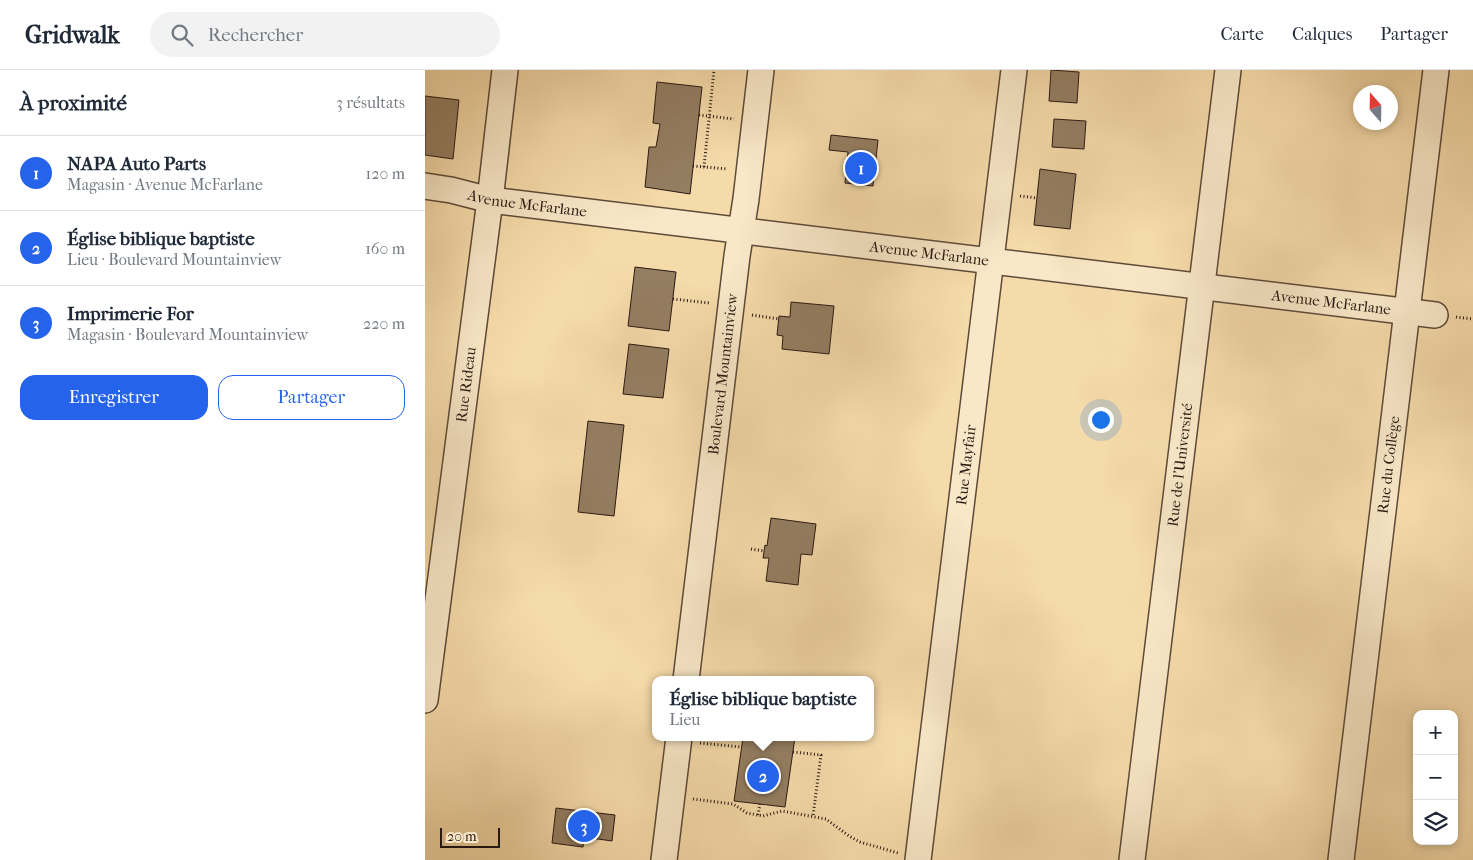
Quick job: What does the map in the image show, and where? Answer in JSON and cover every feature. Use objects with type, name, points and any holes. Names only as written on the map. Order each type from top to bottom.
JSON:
[{"type":"street","name":"Rue Rideau","points":[[425,700],[505,70]]},
{"type":"street","name":"Boulevard Mountainview","points":[[686,676],[761,70]]},
{"type":"street","name":"Rue Mayfair","points":[[918,858],[1014,70]]},
{"type":"street","name":"Rue de l'Université","points":[[1131,860],[1228,70]]},
{"type":"street","name":"Rue du Collège","points":[[1341,860],[1436,70]]},
{"type":"street","name":"Avenue McFarlane","points":[[425,186],[451,190],[490,200],[1435,316]]},
{"type":"street","points":[[664,860],[688,741]]},
{"type":"path","points":[[704,167],[714,70]]},
{"type":"path","points":[[699,115],[735,119]]},
{"type":"path","points":[[693,166],[728,169]]},
{"type":"path","points":[[673,298],[709,303]]},
{"type":"path","points":[[745,314],[779,319]]},
{"type":"path","points":[[751,549],[764,551]]},
{"type":"path","points":[[696,741],[741,747]]},
{"type":"path","points":[[793,752],[821,754],[813,816]]},
{"type":"path","points":[[690,799],[733,804],[747,813],[763,816],[782,811],[826,819],[860,842],[918,858]]},
{"type":"path","points":[[758,815],[760,804]]},
{"type":"building","points":[[1051,70],[1079,72],[1077,103],[1049,101]]},
{"type":"building","points":[[657,82],[702,87],[690,194],[645,187],[649,147],[656,147],[660,124],[653,123]]},
{"type":"building","points":[[425,96],[459,100],[453,159],[425,155]]},
{"type":"building","points":[[1054,119],[1086,121],[1084,149],[1052,147]]},
{"type":"building","points":[[831,135],[878,140],[873,186],[845,183],[848,152],[829,150]]},
{"type":"building","points":[[1040,169],[1076,174],[1070,229],[1034,225]]},
{"type":"building","points":[[635,267],[676,272],[669,331],[628,326]]},
{"type":"building","points":[[791,302],[834,306],[829,354],[782,349],[783,336],[777,335],[779,316],[790,317]]},
{"type":"building","points":[[629,344],[669,349],[663,398],[623,394]]},
{"type":"building","points":[[588,421],[624,425],[614,516],[578,512]]},
{"type":"building","points":[[771,518],[816,524],[812,555],[801,554],[798,585],[766,581],[769,558],[763,558],[765,545],[767,546]]},
{"type":"building","points":[[742,741],[794,741],[785,807],[734,801]]},
{"type":"building","points":[[556,808],[615,815],[612,841],[584,837],[583,847],[552,843]]},
{"type":"place","name":"NAPA Auto Parts","points":[[861,168]]},
{"type":"place","name":"Église biblique baptiste","points":[[763,776]]},
{"type":"place","name":"Imprimerie For","points":[[584,826]]}]
